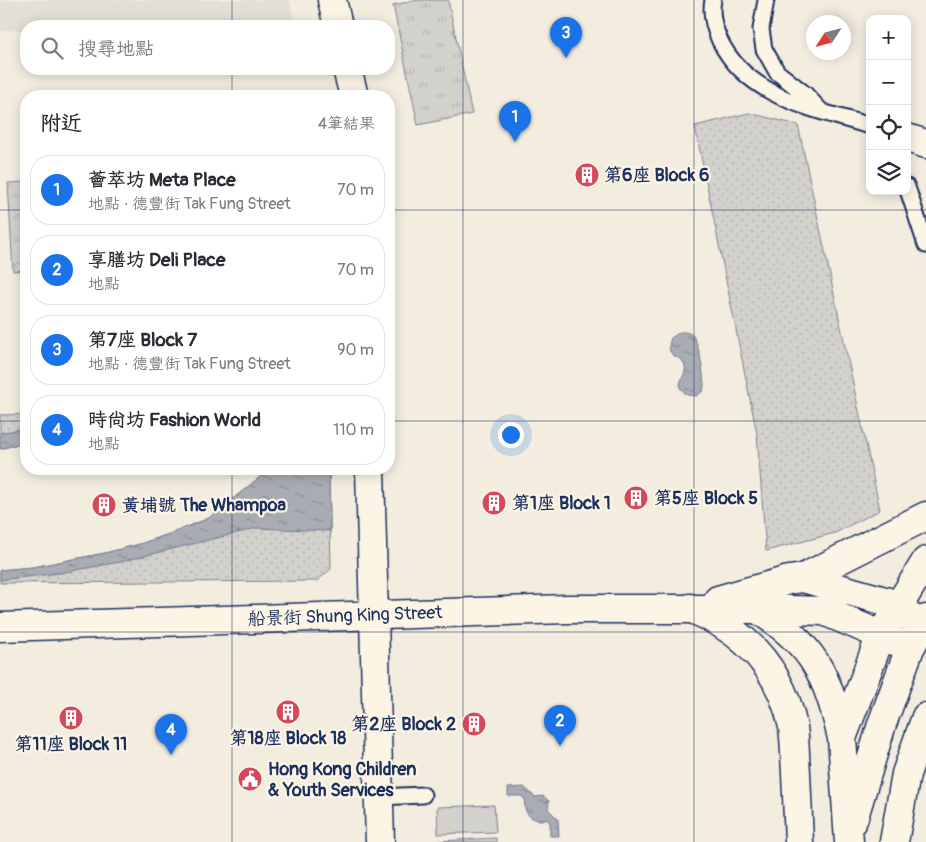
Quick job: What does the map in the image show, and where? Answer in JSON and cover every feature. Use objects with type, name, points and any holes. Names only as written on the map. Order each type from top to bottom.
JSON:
[{"type":"street","points":[[332,0],[337,20]]},
{"type":"street","points":[[349,75],[352,90]]},
{"type":"street","points":[[911,139],[926,144]]},
{"type":"street","points":[[370,475],[380,842]]},
{"type":"street","points":[[803,578],[926,516]]},
{"type":"street","points":[[842,738],[881,636],[926,561]]},
{"type":"street","points":[[803,578],[899,605],[920,635],[882,724],[849,838]]},
{"type":"street","name":"船景街 Shung King Street","points":[[690,608],[789,580],[803,578]]},
{"type":"street","points":[[690,608],[711,616],[743,639],[764,662],[777,682],[785,700],[793,728],[799,842]]},
{"type":"street","name":"船景街 Shung King Street","points":[[0,627],[558,609],[690,608],[824,612],[881,636],[920,635]]},
{"type":"street","points":[[757,609],[778,622],[797,639],[824,677],[842,738],[849,838]]},
{"type":"street","points":[[894,842],[906,774],[926,717]]},
{"type":"lane","points":[[713,0],[711,8],[714,29],[723,47],[748,77],[767,90],[787,100],[866,125]]},
{"type":"lane","points":[[766,0],[761,29],[764,49],[777,72],[805,94],[820,110]]},
{"type":"lane","points":[[910,195],[926,245]]},
{"type":"lane","points":[[379,796],[423,795]]},
{"type":"shaded area","points":[[0,0],[290,0],[294,20],[20,20],[20,30],[0,31]]},
{"type":"green space","points":[[418,0],[448,0],[472,114],[418,125],[393,5]]},
{"type":"green space","points":[[749,113],[798,125],[880,510],[835,533],[766,551],[757,434],[695,126]]},
{"type":"green space","points":[[20,182],[20,270],[13,271],[8,183]]},
{"type":"green space","points":[[20,414],[20,444],[0,449],[0,415]]},
{"type":"green space","points":[[263,475],[329,475],[331,569],[317,581],[0,583],[0,570],[33,567],[105,553],[140,544],[209,518]]},
{"type":"green space","points":[[494,805],[496,832],[438,834],[437,807]]},
{"type":"green space","points":[[496,838],[496,842],[438,842],[438,841]]},
{"type":"water","points":[[680,332],[692,335],[699,351],[704,386],[703,391],[696,396],[687,395],[680,388],[685,366],[670,350],[671,338]]},
{"type":"water","points":[[20,429],[20,444],[0,449],[0,433]]},
{"type":"water","points":[[263,475],[329,475],[330,531],[257,528],[120,562],[60,573],[0,580],[0,570],[33,567],[105,553],[140,544],[209,518]]},
{"type":"water","points":[[524,787],[535,797],[543,796],[549,801],[548,809],[558,819],[559,836],[550,836],[550,823],[547,819],[537,820],[527,813],[525,799],[521,796],[508,796],[508,788]]},
{"type":"place","name":"第7座 Block 7","points":[[566,58]]},
{"type":"place","name":"薈萃坊 Meta Place","points":[[515,142]]},
{"type":"place","name":"第6座 Block 6","points":[[587,175]]},
{"type":"place","name":"第5座 Block 5","points":[[636,498]]},
{"type":"place","name":"第1座 Block 1","points":[[494,503]]},
{"type":"place","name":"黃埔號 The Whampoa","points":[[104,505]]},
{"type":"place","name":"第18座 Block 18","points":[[288,712]]},
{"type":"place","name":"第11座 Block 11","points":[[71,718]]},
{"type":"place","name":"第2座 Block 2","points":[[474,724]]},
{"type":"place","name":"享膳坊 Deli Place","points":[[560,746]]},
{"type":"place","name":"時尚坊 Fashion World","points":[[171,755]]},
{"type":"place","name":"Hong Kong Children & Youth Services","points":[[250,779]]}]
